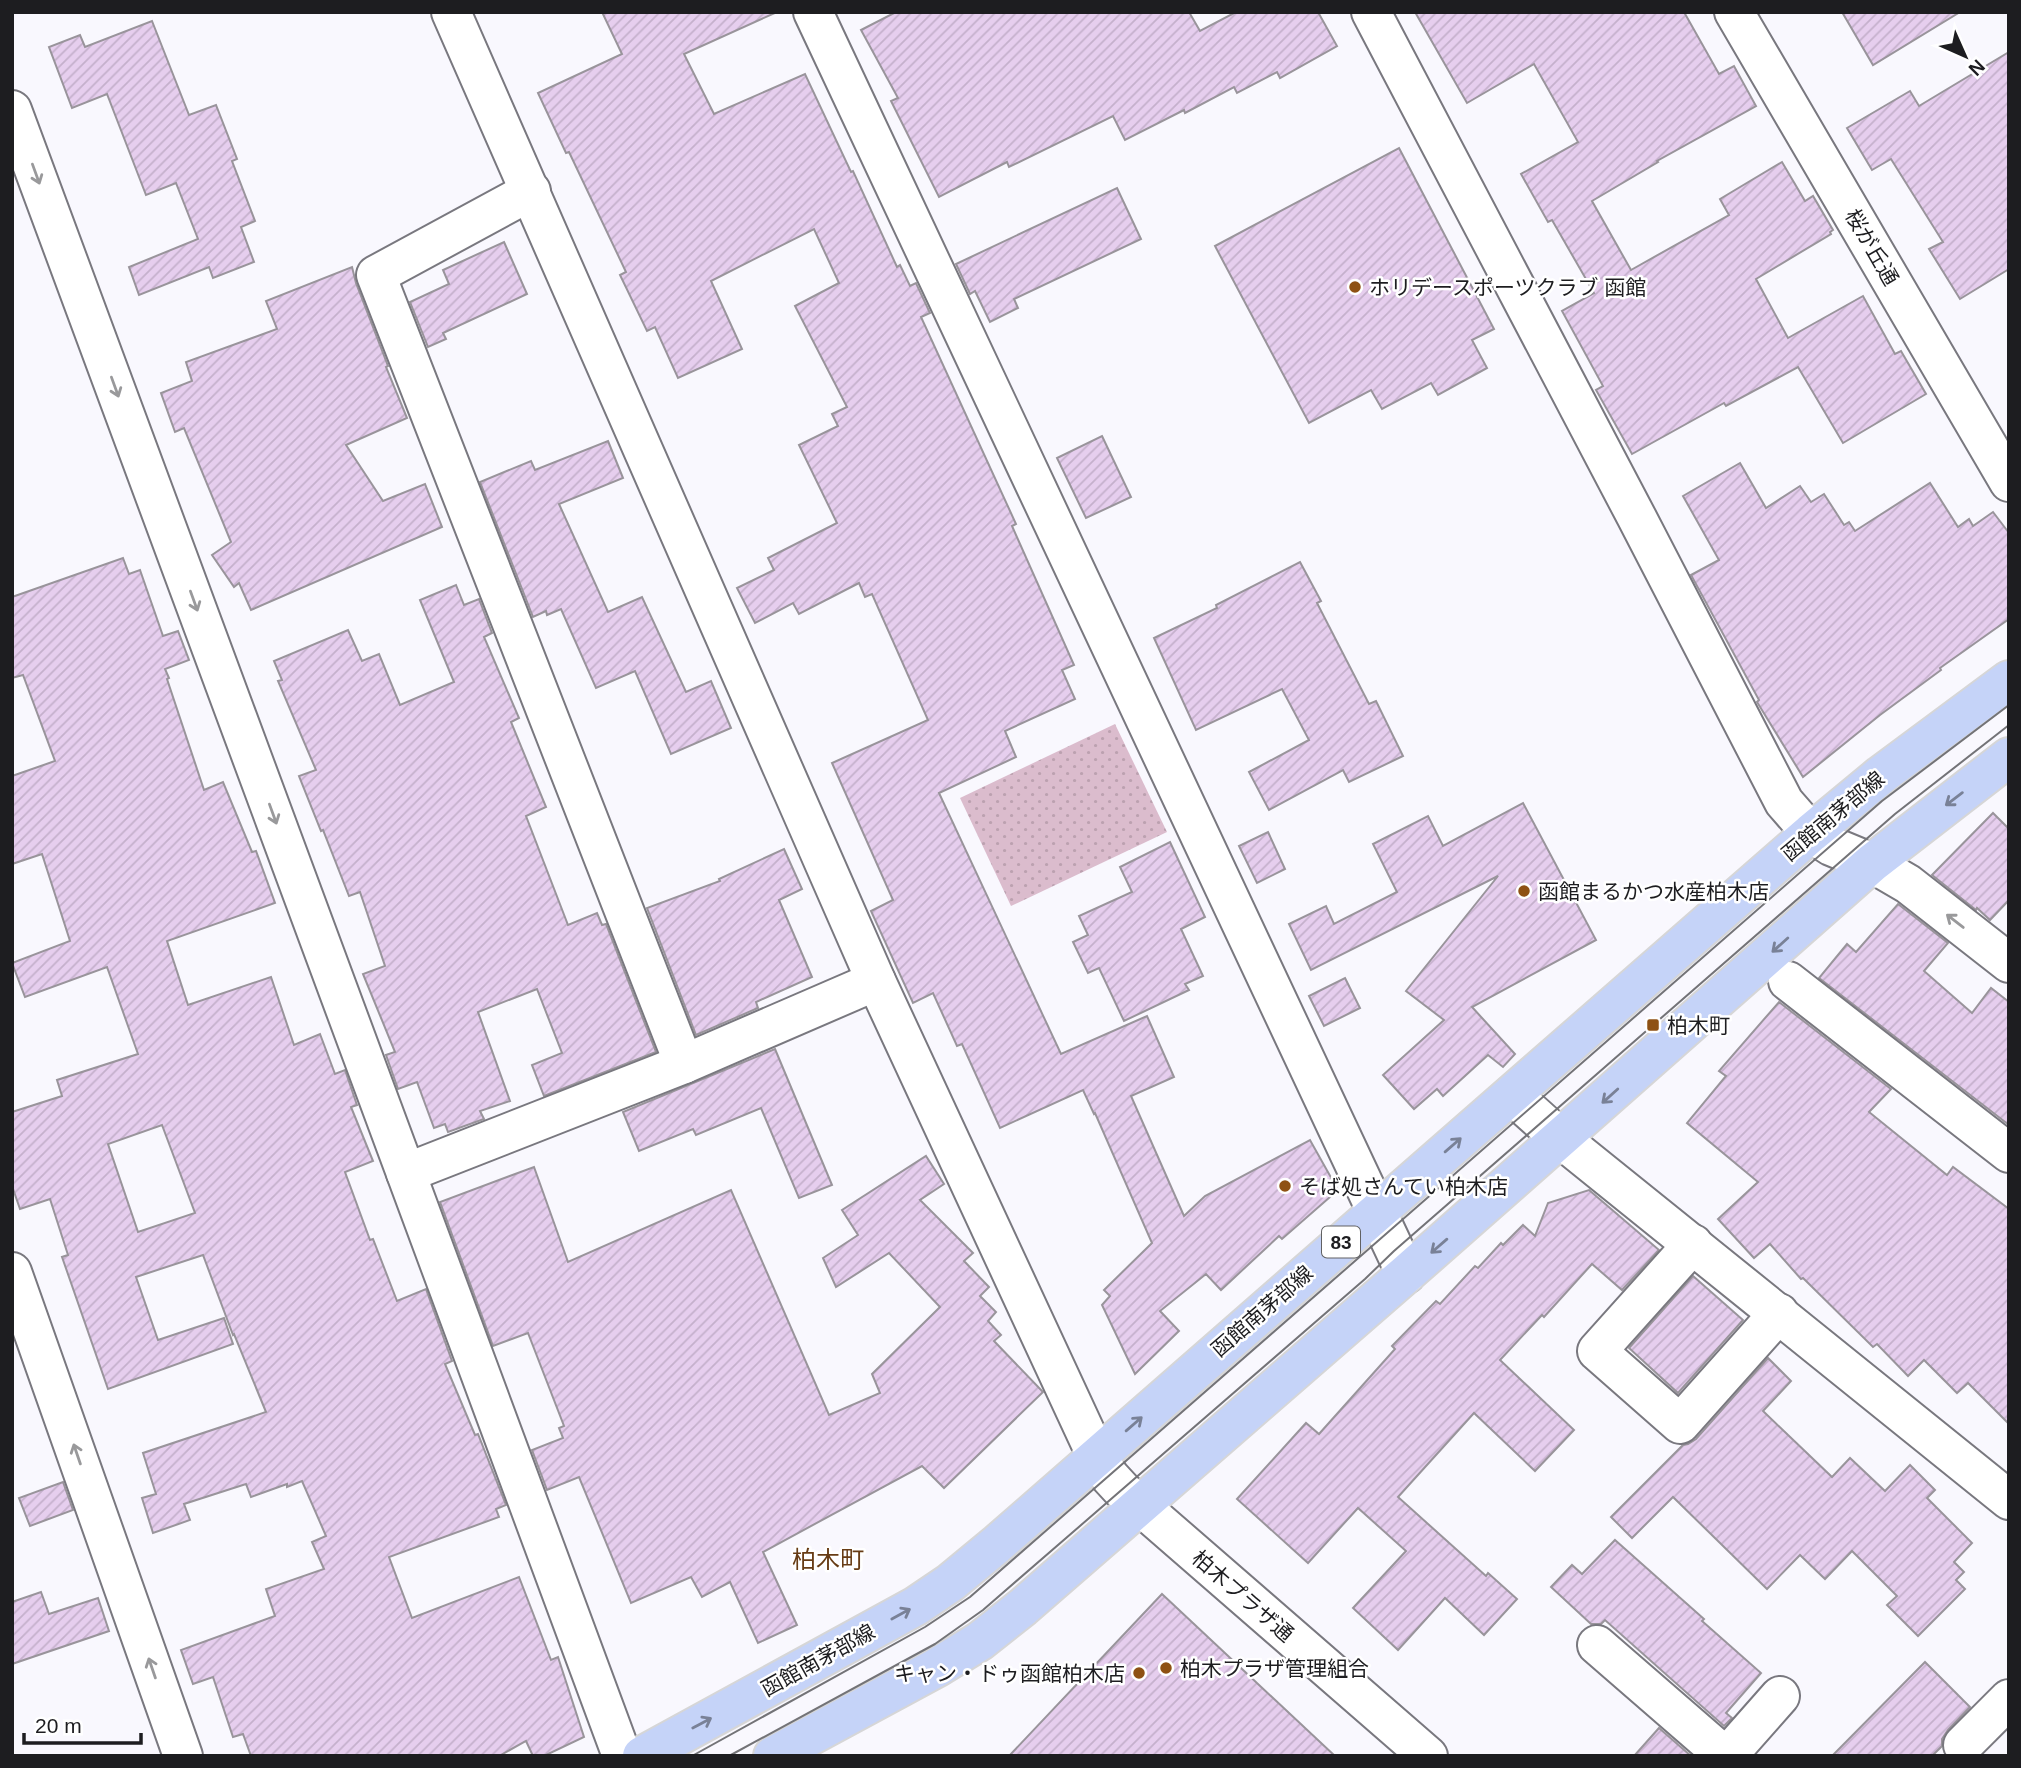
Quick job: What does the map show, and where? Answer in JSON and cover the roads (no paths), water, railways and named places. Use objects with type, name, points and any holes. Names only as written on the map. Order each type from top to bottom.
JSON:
[{"type":"main road","name":"函館南茅部線","points":[[642,1756],[916,1606],[950,1583],[1811,833],[1881,775],[2009,680]]},
{"type":"main road","points":[[782,1754],[980,1641],[1561,1139],[1872,863],[2009,758]]},
{"type":"street","name":"柏木プラザ通","points":[[452,12],[876,981],[1097,1457],[1110,1477],[1139,1506],[1428,1756]]},
{"type":"street","points":[[813,12],[1406,1274]]},
{"type":"street","points":[[1371,12],[1784,802],[1811,833],[1830,846],[1872,863],[1908,884],[2009,963]]},
{"type":"street","name":"桜が丘通","points":[[1734,12],[2009,482]]},
{"type":"street","points":[[12,110],[622,1756]]},
{"type":"street","points":[[531,191],[376,275],[684,1064]]},
{"type":"street","points":[[406,1174],[684,1064],[876,981]]},
{"type":"street","points":[[1788,981],[2009,1153]]},
{"type":"street","points":[[1512,1095],[1561,1139],[2009,1500]]},
{"type":"street","points":[[1693,1244],[1597,1351],[1680,1424],[1779,1313]]},
{"type":"street","points":[[12,1272],[183,1756]]},
{"type":"street","points":[[1597,1645],[1726,1756],[1780,1696]]},
{"type":"street","points":[[1963,1745],[2009,1699]]},
{"type":"tram line","points":[[692,1756],[925,1627],[970,1597],[1882,801],[2009,705]]},
{"type":"tram line","points":[[729,1756],[935,1644],[983,1610],[1895,814],[2009,725]]},
{"type":"place","name":"ホリデースポーツクラブ 函館","points":[[1355,287]]},
{"type":"place","name":"函館まるかつ水産柏木店","points":[[1524,891]]},
{"type":"place","name":"柏木町","points":[[1653,1025]]},
{"type":"place","name":"そば処さんてい柏木店","points":[[1285,1186]]},
{"type":"place","name":"柏木プラザ管理組合","points":[[1166,1668]]},
{"type":"place","name":"キャン・ドゥ函館柏木店","points":[[1139,1673]]},
{"type":"district","name":"柏木町","points":[[828,1559]]}]
